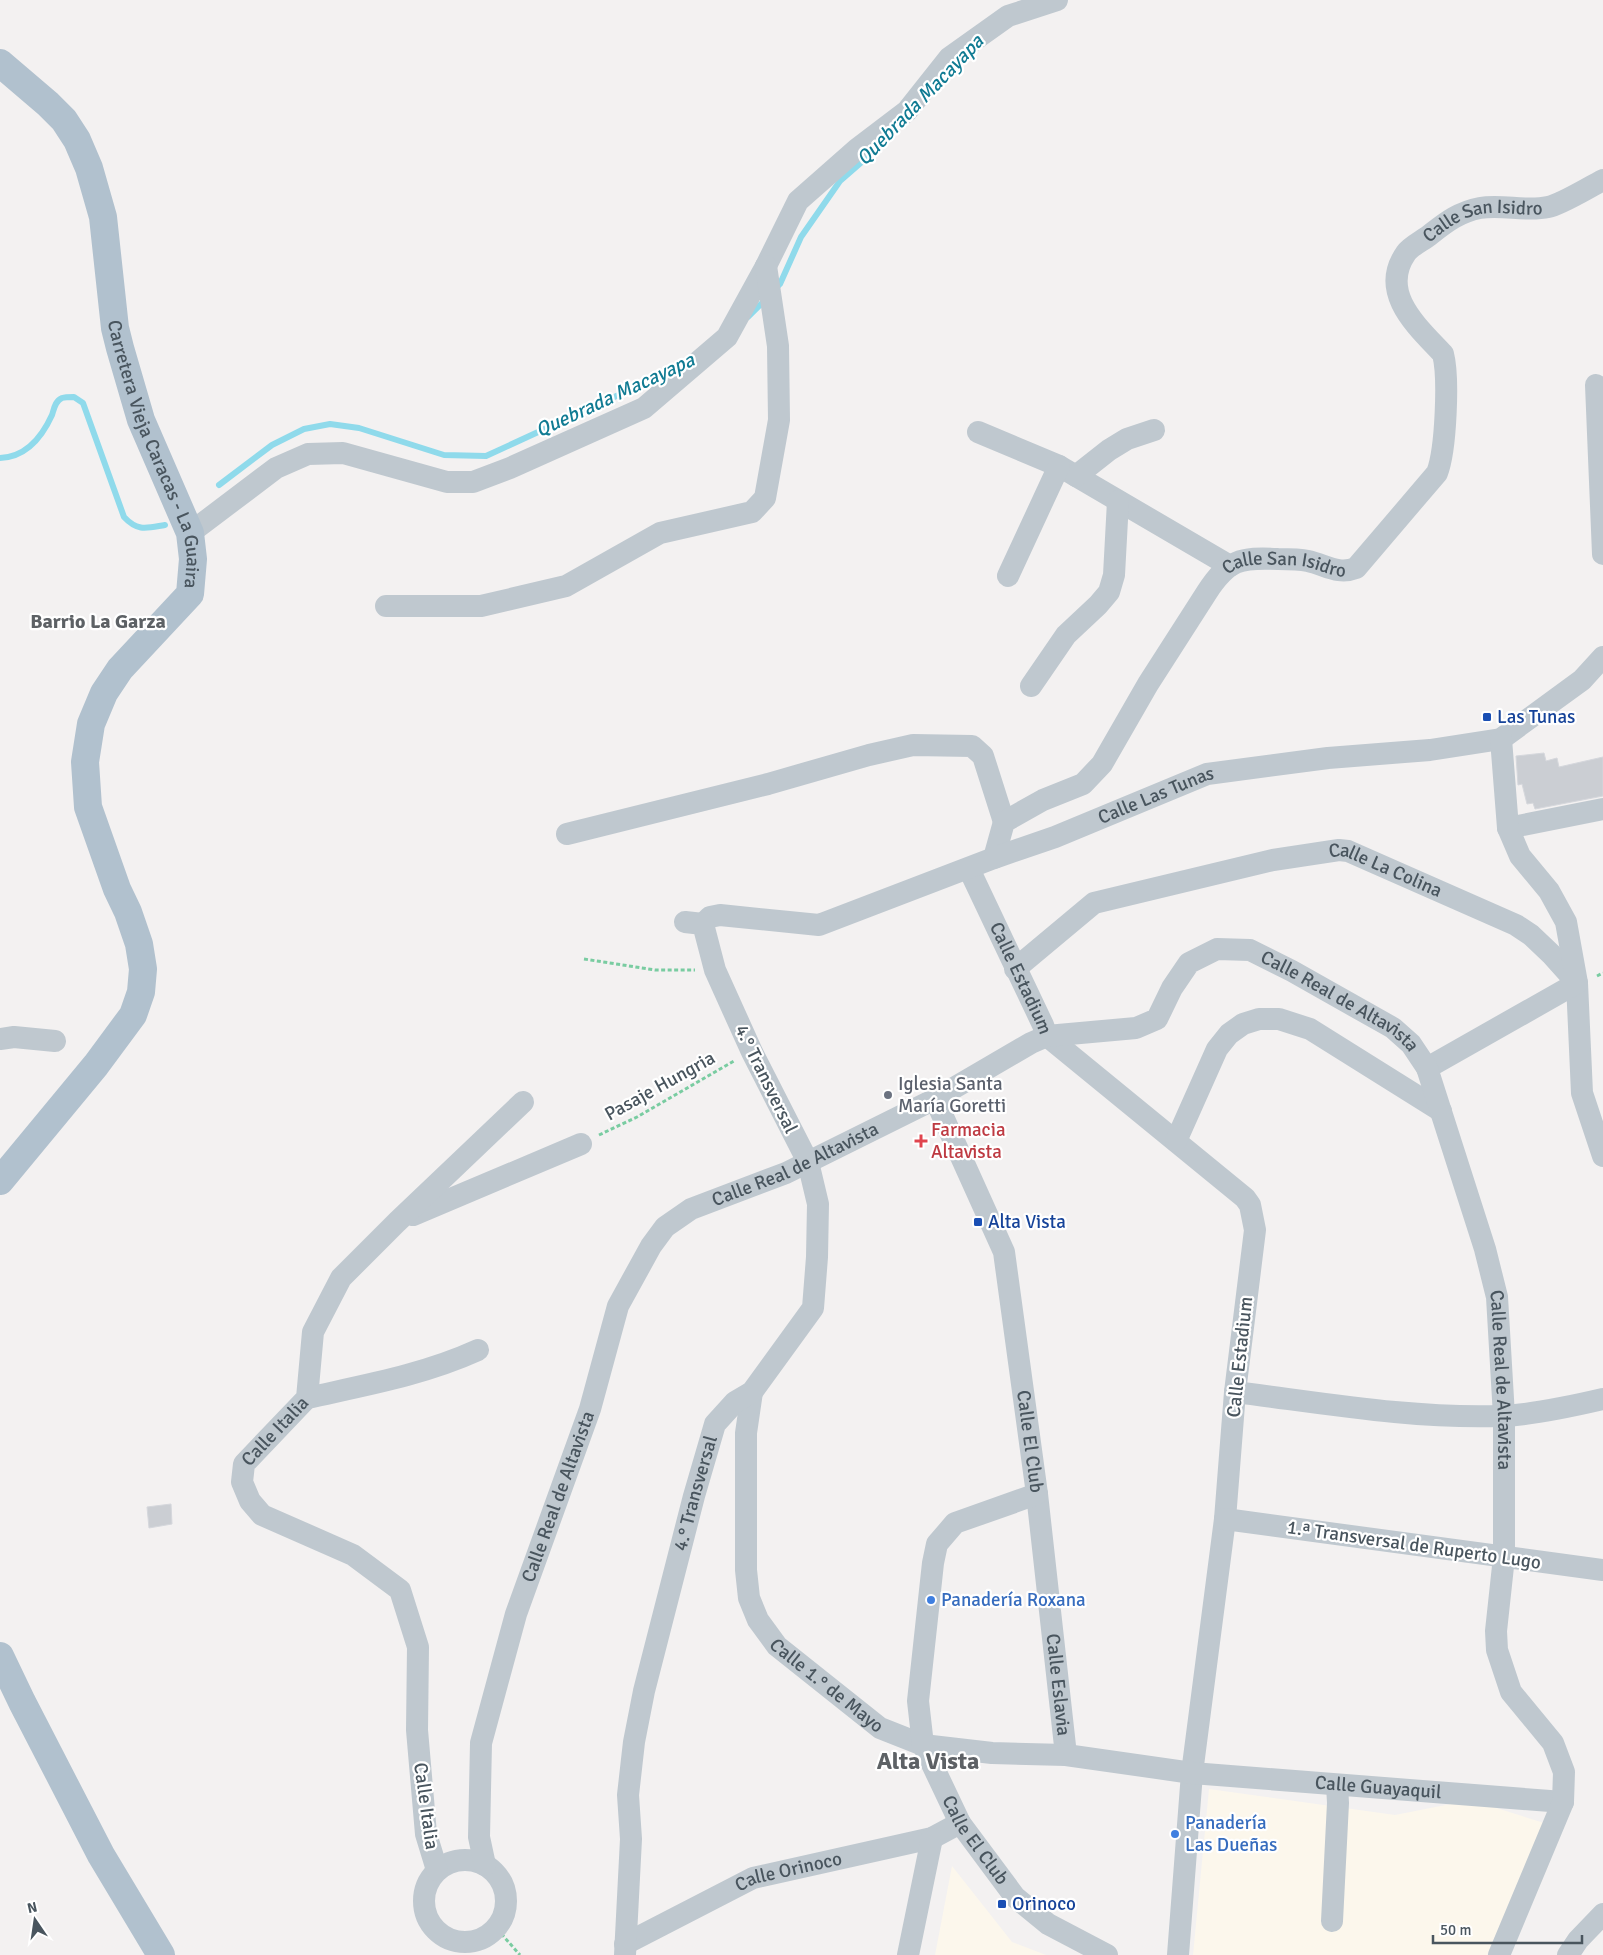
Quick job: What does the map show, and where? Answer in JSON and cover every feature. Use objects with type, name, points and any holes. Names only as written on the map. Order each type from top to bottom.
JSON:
[{"type":"main road","name":"Carretera Vieja Caracas - La Guaira","points":[[0,63],[64,120],[77,140],[89,168],[104,217],[115,328],[126,371],[141,420],[190,532],[193,559],[190,594],[120,669],[104,693],[92,724],[85,762],[88,807],[139,944],[143,969],[141,992],[133,1015],[96,1065],[3,1172]]},
{"type":"main road","points":[[0,1656],[101,1855],[161,1955]]},
{"type":"street","points":[[190,532],[276,468],[308,454],[343,453],[447,482],[473,482],[510,468],[644,408],[728,337],[798,201],[858,148],[907,111],[949,58],[1008,16],[1057,0]]},
{"type":"street","name":"Calle San Isidro","points":[[1004,822],[1043,800],[1083,784],[1102,764],[1148,684],[1207,592],[1217,577],[1230,566],[1238,561],[1249,558],[1308,561],[1337,571],[1348,571],[1356,568],[1432,481],[1440,464],[1446,390],[1445,361],[1443,354],[1410,318],[1402,304],[1397,290],[1398,270],[1406,252],[1455,216],[1468,211],[1482,208],[1548,207],[1603,180]]},
{"type":"street","points":[[386,606],[481,606],[566,586],[660,533],[752,512],[764,498],[779,420],[778,346],[766,266]]},
{"type":"street","points":[[1596,385],[1603,554]]},
{"type":"street","points":[[1008,576],[1067,471],[1127,439],[1154,430]]},
{"type":"street","points":[[978,432],[1067,471],[1230,566]]},
{"type":"street","points":[[1030,686],[1066,635],[1109,592],[1114,574],[1118,501]]},
{"type":"street","name":"Calle Las Tunas","points":[[694,923],[720,915],[819,925],[994,858],[1055,837],[1207,774],[1328,758],[1430,750],[1502,739],[1593,681],[1603,657]]},
{"type":"street","points":[[1502,739],[1508,828],[1520,856],[1549,891],[1566,922],[1577,983],[1582,1094],[1603,1156]]},
{"type":"street","points":[[567,834],[768,784],[869,755],[913,745],[972,746],[983,756],[1004,822],[994,858]]},
{"type":"street","points":[[1508,828],[1603,809]]},
{"type":"street","name":"Calle La Colina","points":[[1015,968],[1094,903],[1273,860],[1339,850],[1348,851],[1366,858],[1516,925],[1531,935],[1552,954],[1577,983]]},
{"type":"street","name":"Calle Estadium","points":[[969,869],[1047,1036],[1245,1198],[1252,1214],[1255,1230],[1235,1392],[1225,1519],[1192,1773],[1178,1955]]},
{"type":"street","name":"4.° Transversal","points":[[625,1949],[631,1839],[628,1795],[634,1742],[644,1691],[694,1496],[715,1424],[735,1402],[752,1392],[813,1308],[817,1257],[818,1204],[808,1162],[752,1052],[694,923]]},
{"type":"street","name":"Calle Real de Altavista","points":[[484,1865],[479,1837],[481,1743],[516,1614],[590,1409],[618,1306],[651,1246],[665,1227],[691,1209],[786,1173],[935,1100],[1031,1043],[1047,1036],[1136,1028],[1157,1019],[1172,988],[1188,963],[1217,949],[1250,950],[1292,971],[1393,1028],[1411,1044],[1427,1068],[1486,1249],[1497,1297],[1504,1416],[1504,1557],[1496,1631],[1496,1650],[1511,1692],[1552,1743],[1564,1772],[1563,1802]]},
{"type":"street","points":[[1427,1068],[1577,983]]},
{"type":"street","points":[[1176,1141],[1217,1049],[1229,1034],[1243,1024],[1259,1019],[1279,1019],[1310,1029],[1440,1111]]},
{"type":"street","points":[[0,1039],[14,1037],[55,1041]]},
{"type":"street","points":[[1582,1094],[1603,1112]]},
{"type":"street","name":"Calle El Club","points":[[935,1100],[1004,1252],[1037,1494],[955,1523],[937,1544],[933,1563],[918,1701],[923,1745],[960,1823],[1015,1897],[1048,1924],[1107,1955]]},
{"type":"street","name":"Calle Italia","points":[[437,1870],[426,1834],[417,1730],[418,1647],[400,1590],[353,1555],[262,1515],[250,1501],[242,1482],[244,1464],[307,1398],[313,1332],[341,1278],[396,1222],[523,1102]]},
{"type":"street","points":[[396,1222],[581,1144]]},
{"type":"street","points":[[307,1398],[415,1374],[454,1361],[478,1350]]},
{"type":"street","name":"Calle 1.° de Mayo","points":[[752,1392],[746,1433],[746,1570],[749,1598],[758,1620],[777,1646],[880,1728],[923,1745],[992,1753],[1066,1755],[1192,1773]]},
{"type":"street","points":[[1235,1392],[1440,1416],[1504,1416],[1573,1406],[1603,1399]]},
{"type":"street","name":"Calle Eslavia","points":[[1037,1494],[1066,1755]]},
{"type":"street","name":"1.ª Transversal de Ruperto Lugo","points":[[1225,1519],[1603,1570]]},
{"type":"street","name":"Calle Guayaquil","points":[[1192,1773],[1563,1802]]},
{"type":"street","points":[[1332,1921],[1338,1803],[1337,1785]]},
{"type":"street","points":[[1499,1955],[1563,1802]]},
{"type":"street","name":"Calle Orinoco","points":[[625,1949],[753,1878],[932,1838],[960,1823]]},
{"type":"street","points":[[908,1955],[932,1838]]},
{"type":"street","points":[[460,1860],[472,1860],[484,1865],[496,1874],[504,1886],[507,1901],[504,1916],[497,1929],[486,1937],[473,1942],[460,1943],[447,1939],[436,1931],[427,1920],[423,1908],[424,1894],[428,1881],[437,1870],[447,1864],[460,1860]]},
{"type":"street","points":[[1568,1955],[1578,1940],[1603,1914]]},
{"type":"path","points":[[584,959],[655,970],[715,970]]},
{"type":"path","name":"Pasaje Hungria","points":[[581,1144],[637,1117],[752,1052]]},
{"type":"path","points":[[497,1929],[520,1955]]},
{"type":"shaded area","points":[[1209,1789],[1395,1815],[1471,1800],[1544,1823],[1487,1955],[1193,1955]]},
{"type":"shaded area","points":[[952,1866],[1012,1942],[1046,1955],[935,1955]]},
{"type":"building","points":[[1544,753],[1546,761],[1557,758],[1559,767],[1603,757],[1603,796],[1535,809],[1533,803],[1527,804],[1522,784],[1518,785],[1516,756]]},
{"type":"building","points":[[171,1504],[172,1524],[149,1528],[147,1507]]},
{"type":"waterway","name":"Quebrada Macayapa","points":[[774,290],[780,284],[801,237],[840,181],[887,140]]},
{"type":"waterway","name":"Quebrada Macayapa","points":[[748,317],[766,299]]},
{"type":"waterway","name":"Quebrada Macayapa","points":[[219,485],[272,445],[304,429],[330,424],[359,428],[444,455],[486,456],[675,369]]},
{"type":"waterway","name":"Quebrada Macayapa","points":[[0,458],[10,457],[26,450],[43,431],[58,401],[63,398],[74,397],[83,403],[124,517],[134,525],[143,528],[165,525]]},
{"type":"place","name":"Las Tunas","points":[[1487,717]]},
{"type":"place","name":"Iglesia Santa María Goretti","points":[[888,1095]]},
{"type":"place","name":"Farmacia Altavista","points":[[921,1141]]},
{"type":"place","name":"Alta Vista","points":[[978,1222]]},
{"type":"place","name":"Panadería Roxana","points":[[931,1600]]},
{"type":"place","name":"Panadería Las Dueñas","points":[[1175,1834]]},
{"type":"place","name":"Orinoco","points":[[1002,1904]]},
{"type":"district","name":"Barrio La Garza","points":[[98,621]]},
{"type":"district","name":"Alta Vista","points":[[928,1761]]}]
